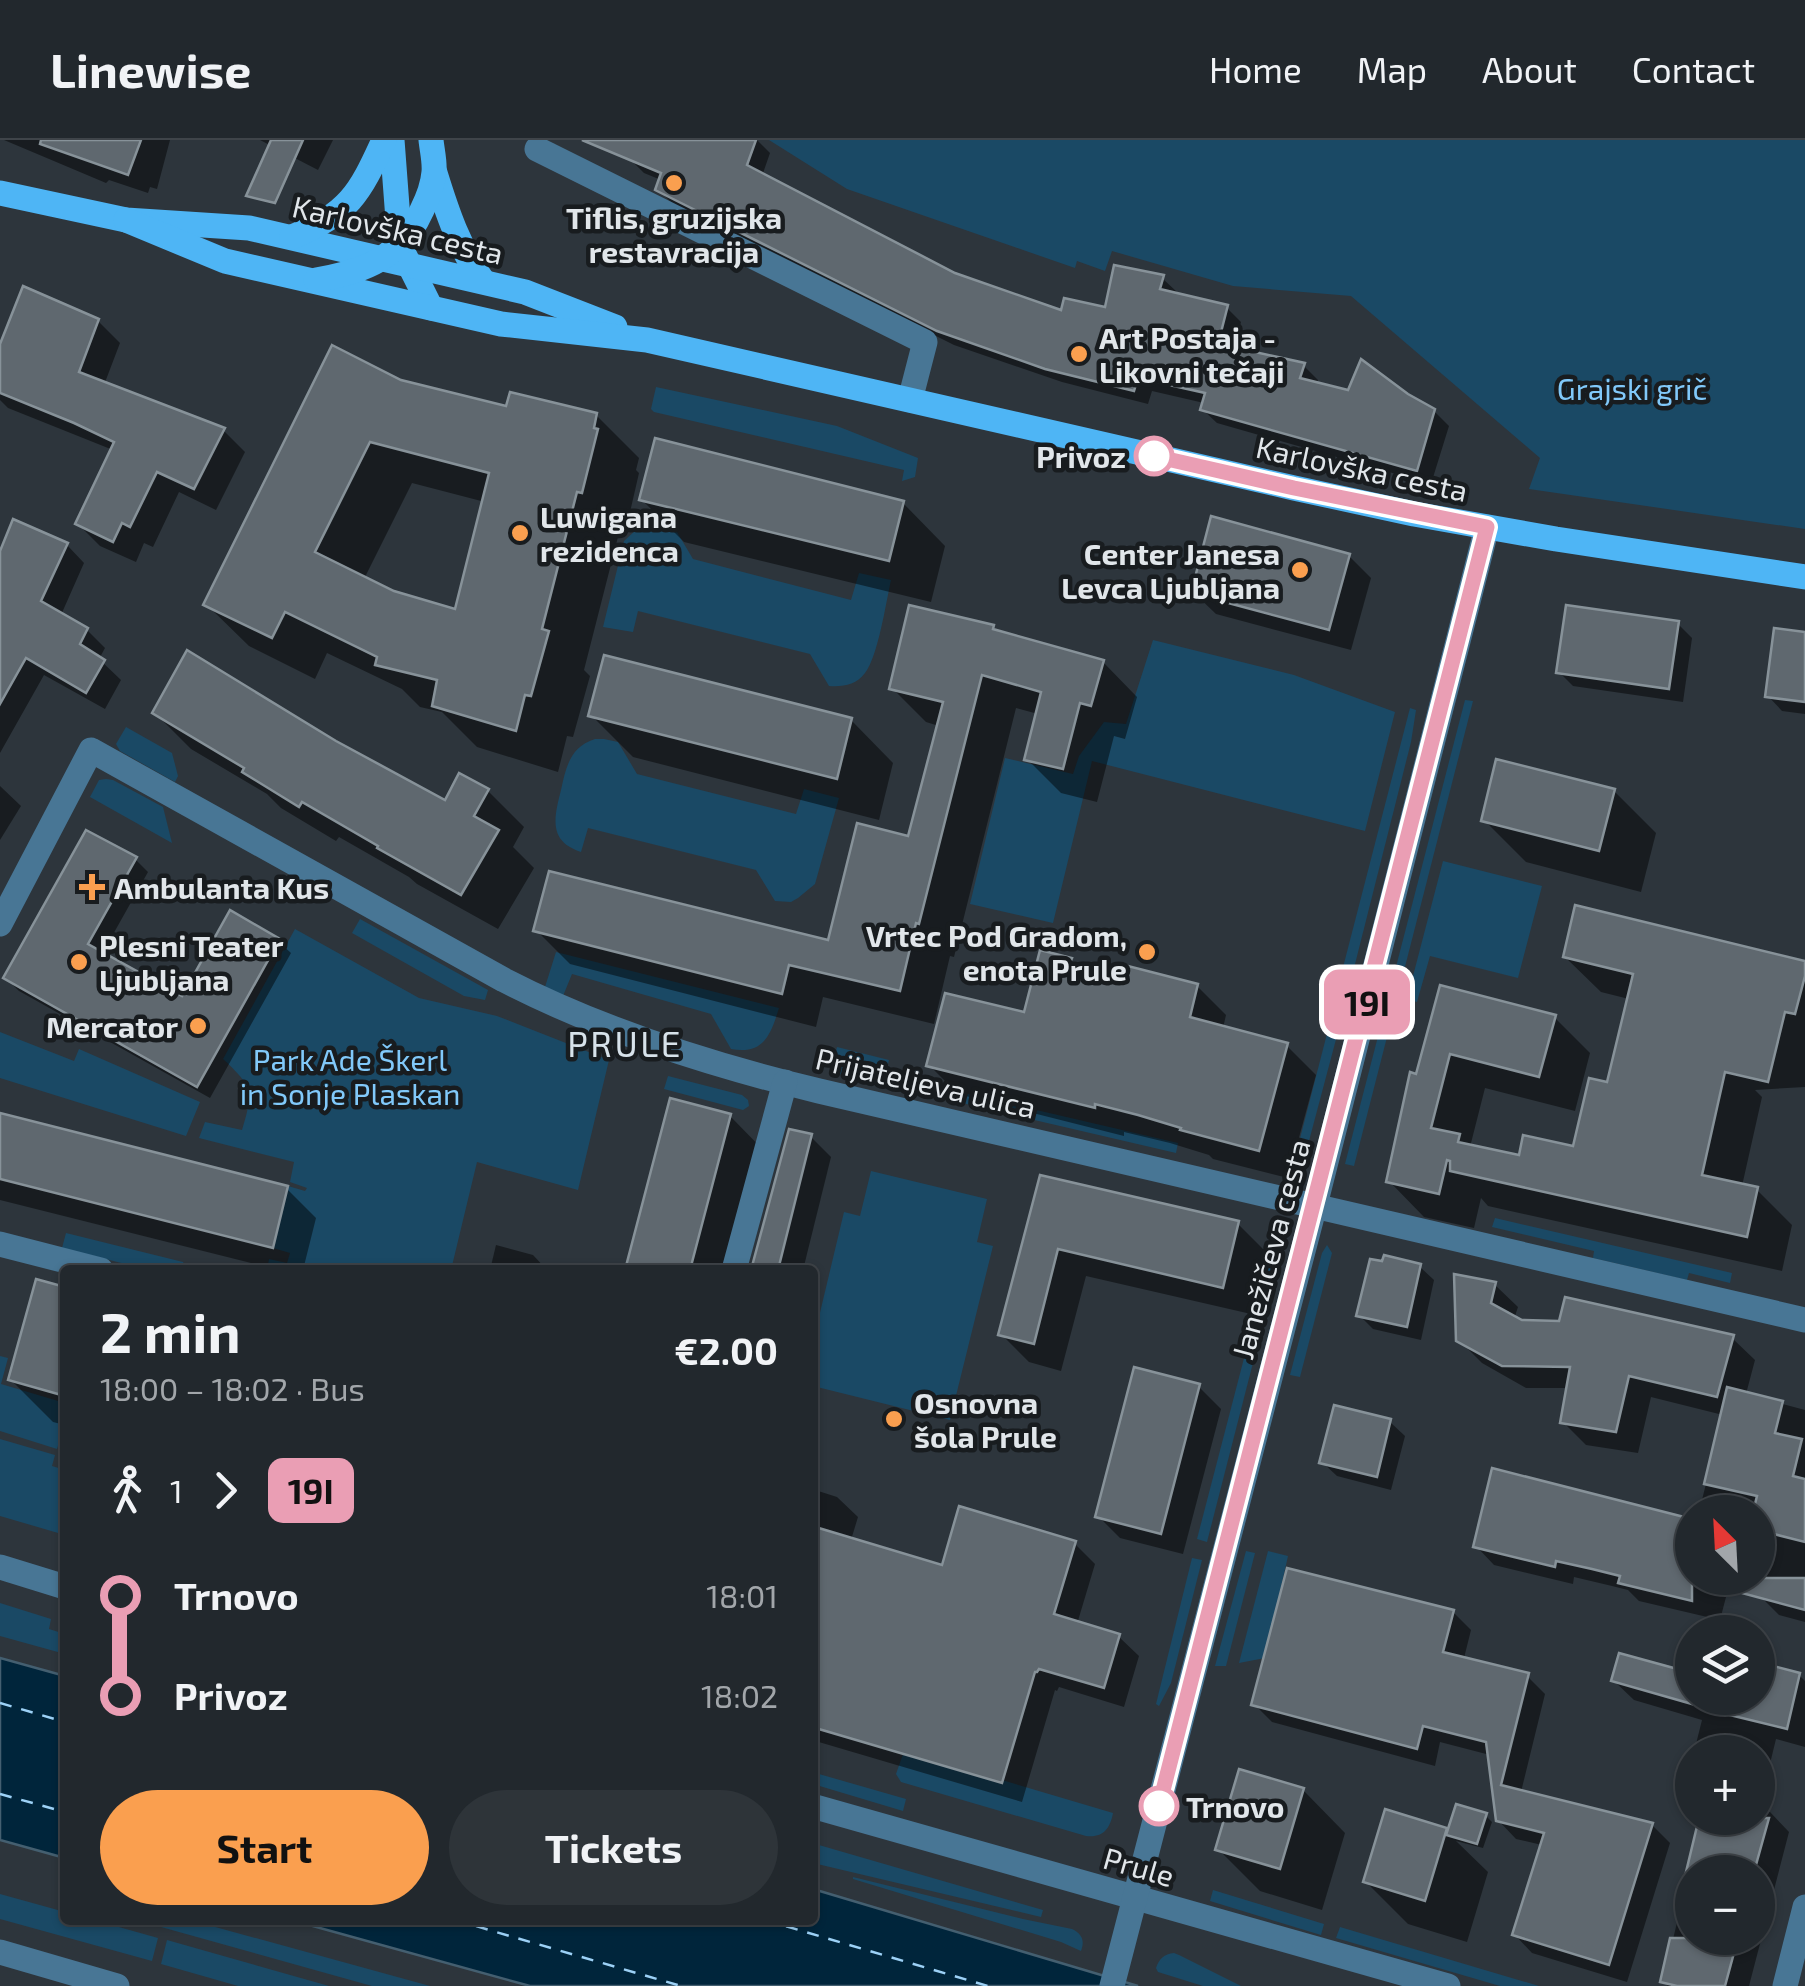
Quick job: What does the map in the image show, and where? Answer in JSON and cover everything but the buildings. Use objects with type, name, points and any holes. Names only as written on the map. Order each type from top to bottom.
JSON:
[{"type":"main road","points":[[292,237],[316,227],[346,206],[363,185],[384,140]]},
{"type":"main road","points":[[392,140],[396,256],[431,308]]},
{"type":"main road","points":[[431,140],[434,171],[456,236],[483,282]]},
{"type":"main road","points":[[310,281],[396,256],[420,216],[434,171]]},
{"type":"main road","name":"Karlovška cesta","points":[[0,194],[126,220],[249,228],[396,256],[525,292],[648,340]]},
{"type":"main road","name":"Karlovška cesta","points":[[126,220],[225,261],[501,324],[648,340],[1294,488],[1487,527],[1805,577]]},
{"type":"street","points":[[536,149],[925,342],[910,400]]},
{"type":"street","name":"Janežičeva cesta","points":[[1112,1986],[1487,527]]},
{"type":"street","name":"Prijateljeva ulica","points":[[0,924],[91,750],[530,994],[667,1048],[785,1082],[1805,1320]]},
{"type":"street","points":[[735,1265],[785,1082]]},
{"type":"street","points":[[0,1244],[82,1265]]},
{"type":"street","points":[[0,1567],[60,1585]]},
{"type":"street","name":"Prule","points":[[818,1808],[1448,1986]]},
{"type":"street","points":[[1785,1986],[1805,1907]]},
{"type":"street","points":[[0,1952],[117,1986]]},
{"type":"green space","name":"Grajski grič","points":[[769,140],[1805,140],[1805,529],[1529,489],[1540,458],[1351,296],[1233,286],[1112,251],[1105,271],[1077,261],[1075,268],[847,189]]},
{"type":"green space","points":[[656,387],[837,426],[918,458],[915,477],[902,481],[904,470],[654,412],[651,409]]},
{"type":"green space","points":[[655,523],[674,527],[693,559],[851,600],[859,573],[891,580],[878,642],[865,673],[849,684],[829,686],[810,654],[638,611],[633,632],[603,627],[624,541],[638,528]]},
{"type":"green space","points":[[1153,640],[1294,675],[1395,712],[1365,831],[1092,761],[1053,923],[970,904],[1005,758],[1073,774],[1079,756],[1104,722],[1126,724]]},
{"type":"green space","points":[[1465,700],[1473,701],[1354,1166],[1345,1164]]},
{"type":"green space","points":[[1410,708],[1416,710],[1411,742],[1351,980],[1340,979]]},
{"type":"green space","points":[[126,727],[172,753],[178,776],[175,782],[120,751],[116,744]]},
{"type":"green space","points":[[595,739],[618,742],[637,774],[796,814],[804,789],[839,798],[815,884],[791,902],[775,901],[756,870],[588,828],[581,852],[570,847],[558,835],[558,800],[570,759],[580,747]]},
{"type":"green space","points":[[106,779],[163,807],[172,843],[90,797],[99,780]]},
{"type":"green space","points":[[1443,861],[1542,886],[1518,978],[1430,956],[1417,1002],[1407,999]]},
{"type":"green space","points":[[360,919],[488,990],[485,1000],[464,996],[352,933]]},
{"type":"green space","name":"Park Ade Škerl in Sonje Plaskan","points":[[295,929],[419,998],[497,1016],[609,1060],[578,1190],[477,1162],[452,1265],[268,1265],[269,1259],[287,1263],[290,1253],[273,1248],[288,1186],[305,1191],[307,1188],[290,1182],[294,1162],[199,1138],[205,1122],[242,1130],[248,1090],[223,1059]]},
{"type":"green space","points":[[556,952],[779,1008],[769,1034],[759,1046],[731,1049],[711,1014],[572,974],[563,996],[545,987]]},
{"type":"green space","points":[[1337,995],[1347,998],[1305,1156],[1296,1154]]},
{"type":"green space","points":[[0,1032],[74,1061],[79,1049],[200,1102],[186,1136],[0,1078]]},
{"type":"green space","points":[[837,1047],[889,1060],[883,1084],[831,1072]]},
{"type":"green space","points":[[668,1076],[742,1095],[749,1106],[743,1110],[664,1089]]},
{"type":"green space","points":[[904,1079],[1178,1143],[1176,1153],[902,1089]]},
{"type":"green space","points":[[871,1171],[987,1199],[977,1242],[993,1246],[950,1420],[818,1387],[818,1321],[844,1212],[860,1216]]},
{"type":"green space","points":[[1495,1218],[1732,1273],[1730,1283],[1689,1273],[1687,1280],[1593,1258],[1594,1251],[1492,1227]]},
{"type":"green space","points":[[66,1233],[184,1265],[129,1265],[62,1248]]},
{"type":"green space","points":[[1283,1235],[1207,1542],[1197,1539],[1275,1239]]},
{"type":"green space","points":[[1327,1245],[1332,1253],[1300,1377],[1290,1375],[1322,1253]]},
{"type":"green space","points":[[0,1356],[8,1358],[1,1384],[60,1402],[60,1438],[57,1449],[0,1431]]},
{"type":"green space","points":[[0,1439],[55,1455],[52,1466],[60,1468],[60,1534],[0,1516]]},
{"type":"green space","points":[[1246,1551],[1255,1553],[1226,1666],[1215,1666]]},
{"type":"green space","points":[[1268,1551],[1288,1556],[1265,1658],[1239,1663]]},
{"type":"green space","points":[[1192,1558],[1202,1560],[1171,1683],[1159,1706],[1156,1704]]},
{"type":"green space","points":[[0,1603],[51,1619],[49,1629],[60,1632],[60,1653],[0,1636]]},
{"type":"green space","points":[[903,1754],[1113,1813],[1112,1819],[1101,1834],[1086,1836],[901,1782],[896,1774]]},
{"type":"green space","points":[[818,1774],[906,1799],[903,1811],[818,1786]]},
{"type":"green space","points":[[818,1845],[1043,1910],[1041,1917],[818,1864]]},
{"type":"green space","points":[[853,1877],[1072,1929],[1082,1938],[1081,1951],[1061,1942]]},
{"type":"green space","points":[[1213,1890],[1324,1924],[1321,1935],[1210,1901]]},
{"type":"green space","points":[[0,1894],[60,1911],[60,1925],[112,1925],[158,1938],[152,1961],[0,1919]]},
{"type":"green space","points":[[154,1925],[208,1925],[430,1986],[372,1986]]},
{"type":"green space","points":[[1340,1927],[1539,1986],[1500,1986],[1336,1938]]},
{"type":"green space","points":[[167,1940],[329,1986],[238,1986],[161,1964]]},
{"type":"green space","points":[[1174,1953],[1241,1986],[1203,1986],[1158,1972],[1160,1960]]},
{"type":"shaded area","points":[[0,1658],[60,1675],[60,1857],[0,1840]]},
{"type":"shaded area","points":[[818,1890],[1138,1986],[530,1986],[309,1925],[818,1925]]},
{"type":"ferry route","points":[[0,1703],[60,1721]]},
{"type":"ferry route","points":[[0,1794],[60,1811]]},
{"type":"ferry route","points":[[472,1925],[681,1986]]},
{"type":"ferry route","points":[[782,1925],[988,1986]]},
{"type":"bus line","name":"19I","points":[[1154,456],[1487,527],[1159,1806]]},
{"type":"place","name":"Tiflis, gruzijska restavracija","points":[[674,183]]},
{"type":"place","name":"Art Postaja - Likovni tečaji","points":[[1079,354]]},
{"type":"place","name":"Privoz","points":[[1154,456]]},
{"type":"place","name":"Luwigana rezidenca","points":[[520,533]]},
{"type":"place","name":"Center Janesa Levca Ljubljana","points":[[1300,570]]},
{"type":"place","name":"Ambulanta Kus","points":[[92,887]]},
{"type":"place","name":"Vrtec Pod Gradom, enota Prule","points":[[1147,952]]},
{"type":"place","name":"Plesni Teater Ljubljana","points":[[79,962]]},
{"type":"place","name":"Mercator","points":[[198,1026]]},
{"type":"place","name":"Osnovna šola Prule","points":[[894,1419]]},
{"type":"place","name":"Trnovo","points":[[1159,1806]]},
{"type":"district","name":"PRULE","points":[[625,1043]]}]
